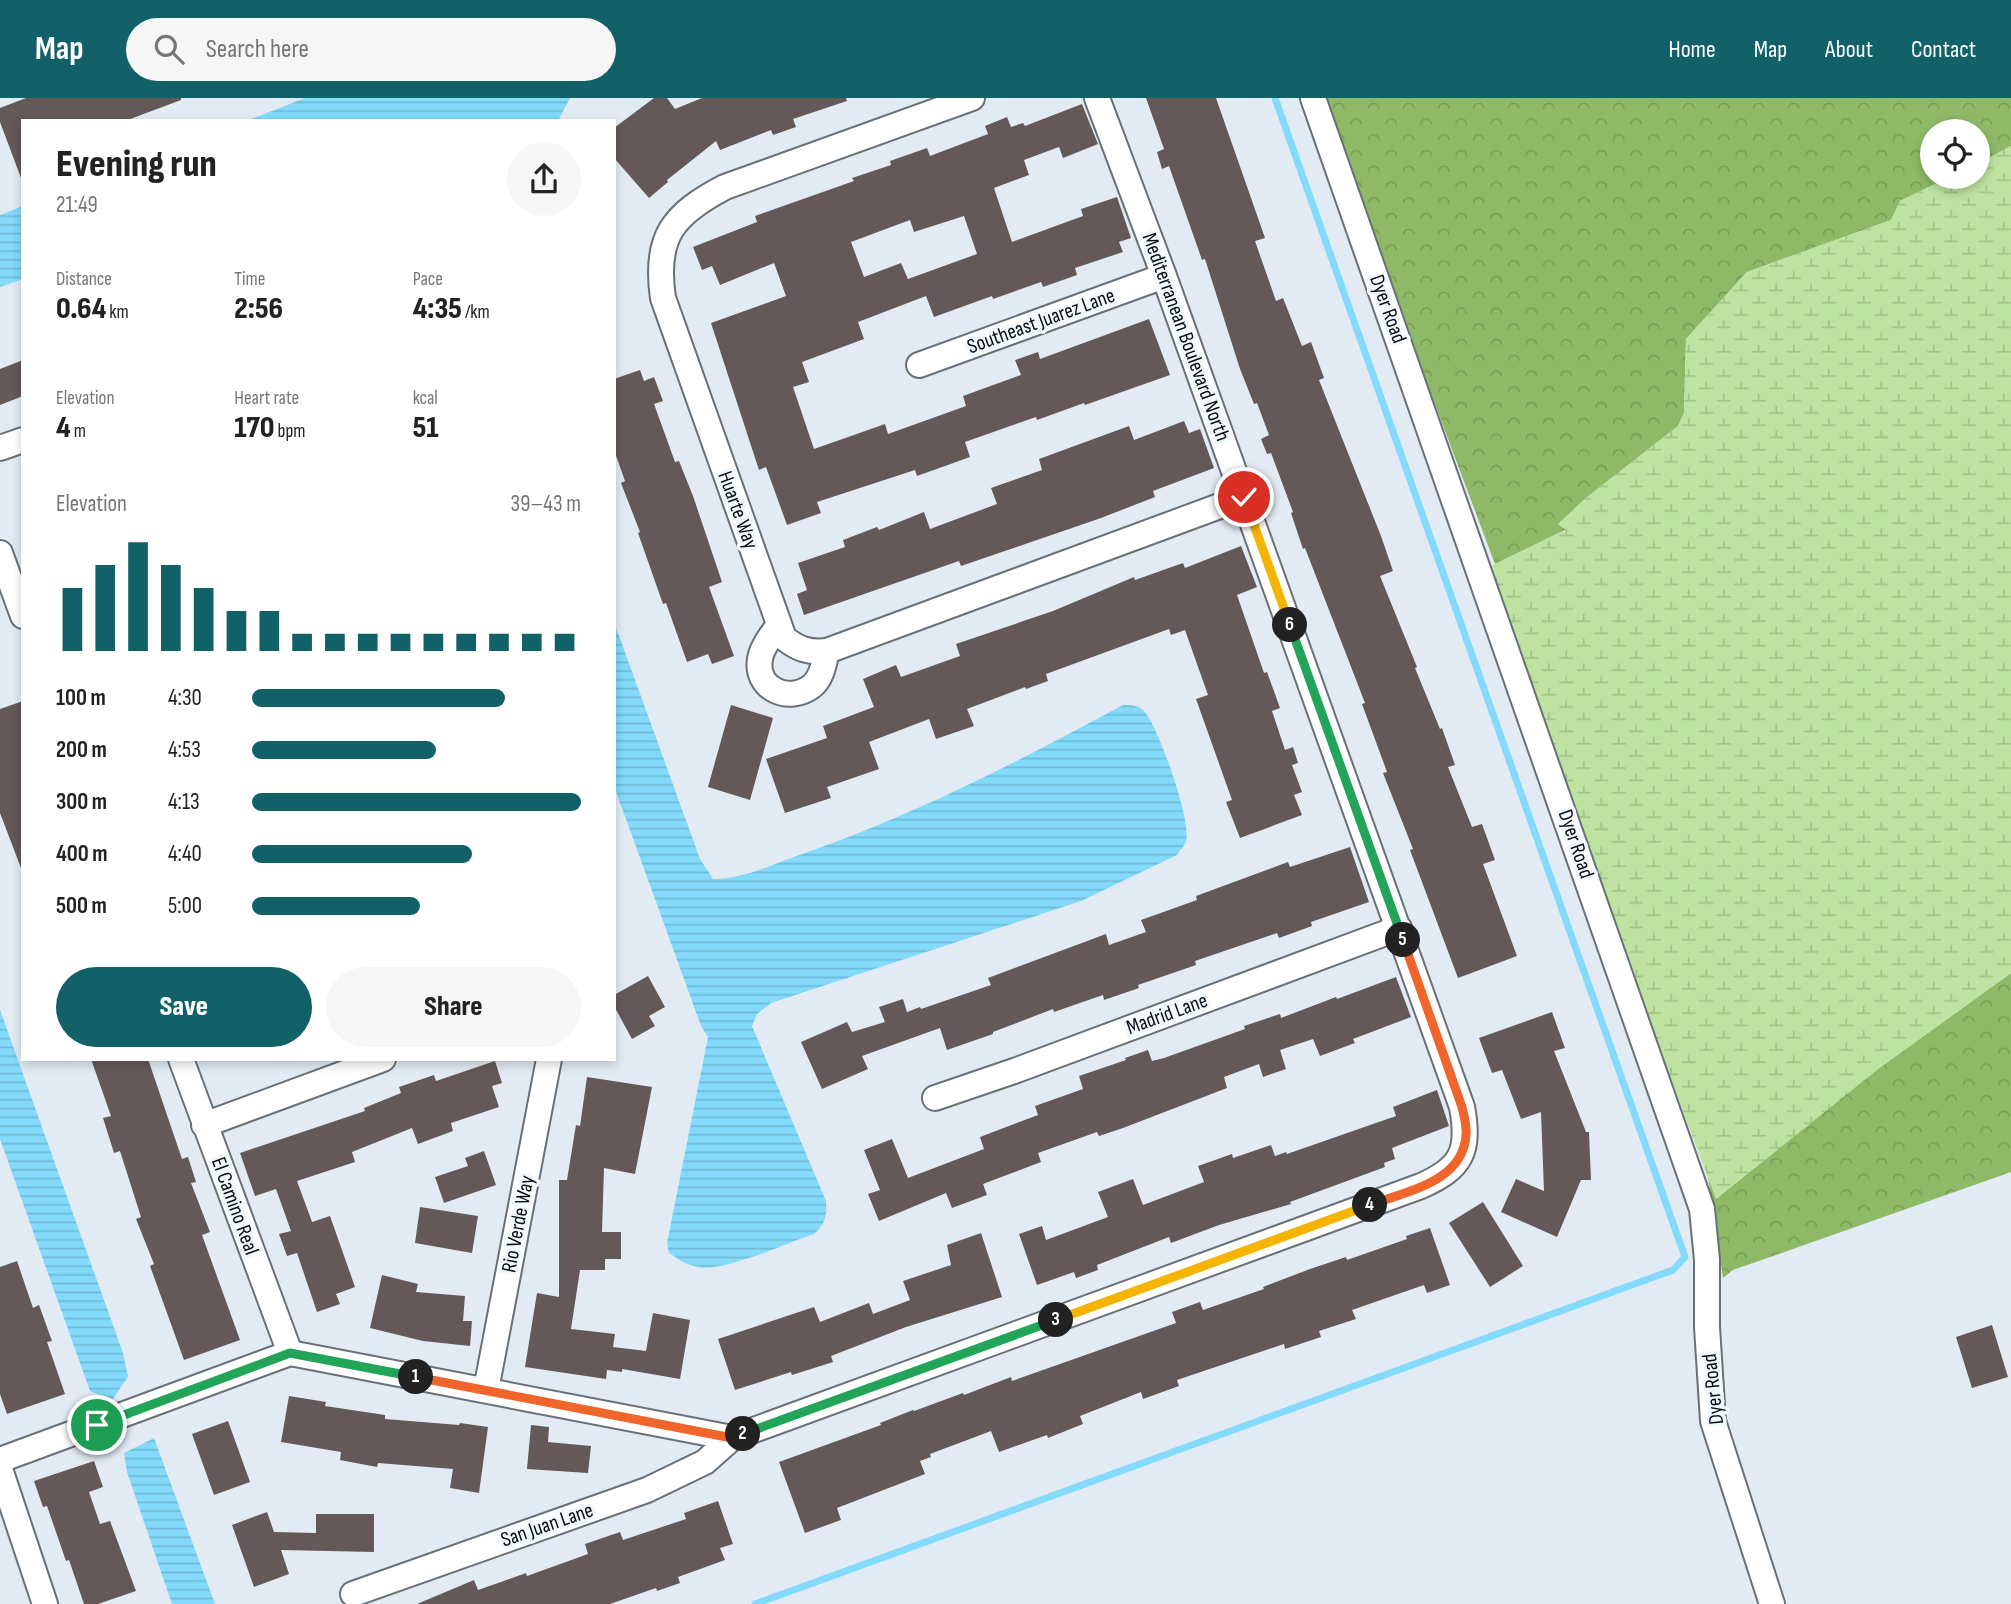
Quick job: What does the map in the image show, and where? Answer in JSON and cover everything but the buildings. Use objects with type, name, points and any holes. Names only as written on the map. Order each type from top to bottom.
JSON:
[{"type":"street","name":"Huarte Way","points":[[972,98],[725,187],[698,201],[677,219],[666,240],[660,277],[663,298],[784,638],[794,646],[811,653],[827,651],[1244,497]]},
{"type":"street","name":"Mediterranean Boulevard North","points":[[732,1438],[1421,1186],[1444,1176],[1456,1164],[1464,1149],[1467,1132],[1462,1107],[1244,497],[1097,98]]},
{"type":"street","name":"Dyer Road","points":[[1313,98],[1702,1209],[1707,1260],[1707,1327],[1713,1421],[1772,1604]]},
{"type":"street","name":"Southeast Juarez Lane","points":[[919,365],[1164,276]]},
{"type":"street","points":[[0,448],[21,441]]},
{"type":"street","points":[[0,553],[21,611]]},
{"type":"street","points":[[779,625],[760,658],[760,672],[765,684],[775,692],[799,693],[813,686],[819,677],[827,651]]},
{"type":"street","name":"Madrid Lane","points":[[935,1098],[1399,928]]},
{"type":"street","name":"El Camino Real","points":[[182,1061],[290,1353]]},
{"type":"street","points":[[204,1125],[378,1061]]},
{"type":"street","name":"Rio Verde Way","points":[[486,1390],[549,1061]]},
{"type":"street","points":[[0,1460],[290,1353],[732,1438]]},
{"type":"street","name":"San Juan Lane","points":[[353,1594],[647,1490],[705,1462],[732,1438]]},
{"type":"street","points":[[0,1469],[45,1604]]},
{"type":"green space","points":[[1320,98],[2011,98],[2011,146],[1990,157],[1990,119],[1920,119],[1920,189],[1925,189],[1900,201],[1891,220],[1747,272],[1686,339],[1684,413],[1678,426],[1586,498],[1558,524],[1567,529],[1495,564]]},
{"type":"green space","points":[[2011,146],[2011,973],[1878,1069],[1716,1199],[1481,571],[1566,530],[1558,524],[1586,498],[1678,426],[1684,413],[1686,339],[1747,272],[1891,220],[1900,201],[1925,189],[1990,189],[1990,157]]},
{"type":"green space","points":[[2011,973],[2011,1172],[1733,1270],[1723,1278],[1708,1176],[1717,1198],[1878,1069]]},
{"type":"water","points":[[305,98],[570,98],[559,119],[251,119]]},
{"type":"water","points":[[21,207],[21,280],[0,287],[0,215]]},
{"type":"water","points":[[616,628],[700,859],[713,879],[760,870],[847,838],[1006,766],[1123,705],[1132,705],[1144,711],[1157,735],[1184,814],[1186,841],[1177,855],[1081,901],[771,1003],[757,1014],[752,1026],[826,1201],[826,1215],[821,1227],[814,1234],[756,1256],[710,1267],[683,1262],[669,1253],[667,1243],[708,1037],[701,1026],[616,792]]},
{"type":"water","points":[[0,1010],[123,1353],[128,1377],[112,1400],[90,1391],[0,1139]]},
{"type":"water","points":[[154,1438],[215,1604],[172,1604],[127,1472],[124,1453]]},
{"type":"waterway","points":[[755,1604],[1673,1270],[1685,1257],[1275,98]]},
{"type":"route","points":[[97,1425],[290,1353],[732,1438],[1444,1176],[1456,1164],[1464,1149],[1467,1132],[1462,1107],[1244,497]]}]
